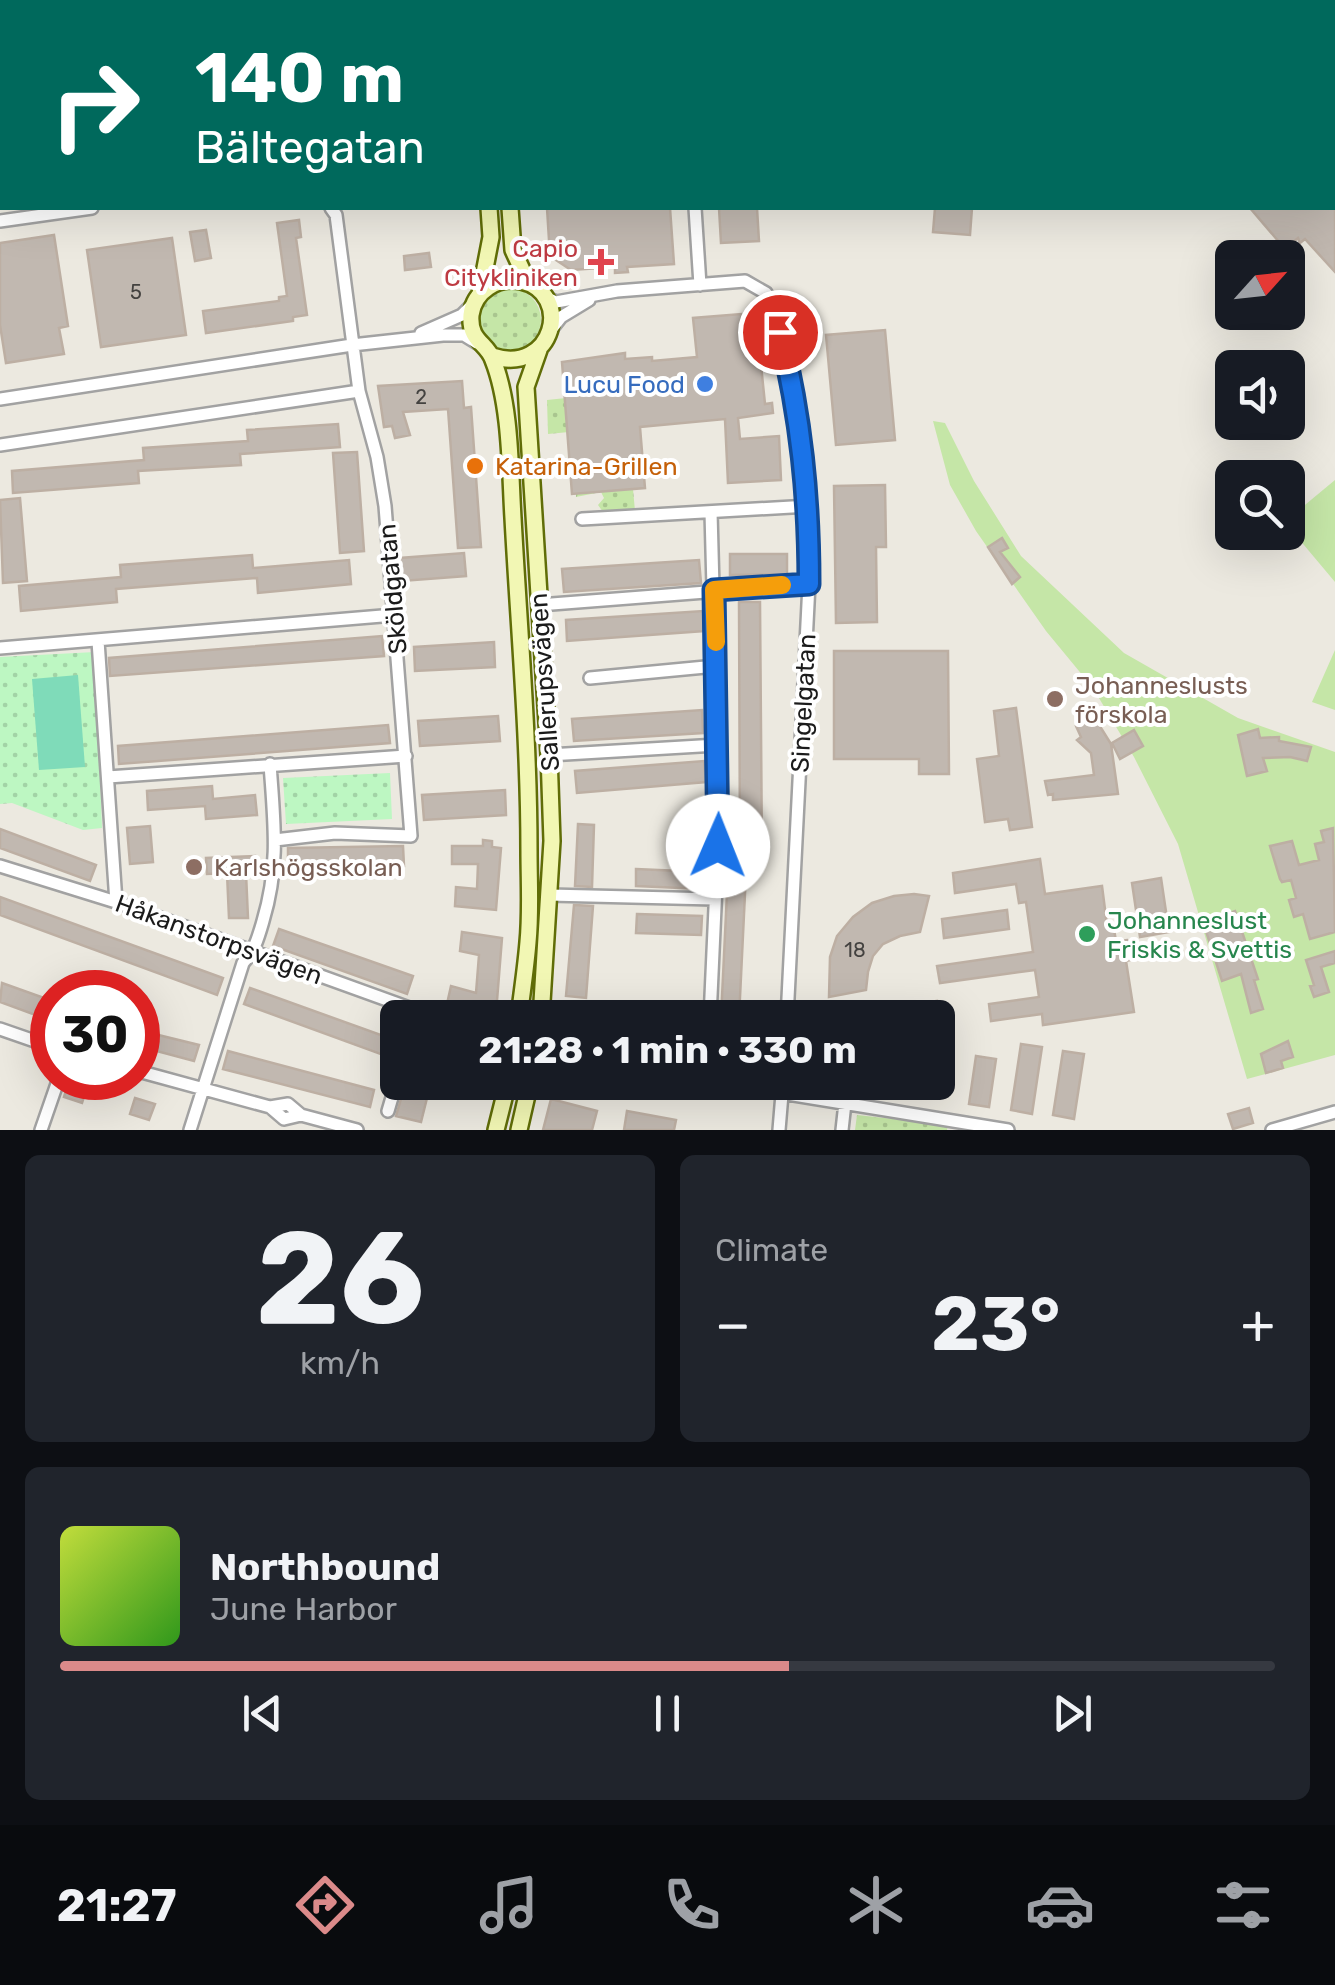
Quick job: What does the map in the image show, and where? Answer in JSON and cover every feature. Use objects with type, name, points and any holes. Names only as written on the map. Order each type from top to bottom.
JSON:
[{"type":"main road","name":"Sallerupsvägen","points":[[489,210],[491,237],[472,328],[486,351],[508,443],[528,758],[528,939],[522,1000]]},
{"type":"main road","points":[[510,210],[513,250],[528,283],[544,297],[552,320],[550,332]]},
{"type":"main road","points":[[478,297],[497,282],[528,283]]},
{"type":"main road","name":"Sallerupsvägen","points":[[542,1000],[550,895],[550,755],[526,387],[550,332]]},
{"type":"main road","points":[[486,351],[517,360],[540,349]]},
{"type":"main road","points":[[496,1130],[504,1100]]},
{"type":"main road","points":[[519,1130],[526,1100]]},
{"type":"street","points":[[0,221],[78,210]]},
{"type":"street","name":"Sköldgatan","points":[[275,840],[336,833],[410,836],[385,506],[377,457],[359,391],[332,210]]},
{"type":"street","points":[[695,210],[700,284]]},
{"type":"street","name":"Singelgatan","points":[[544,297],[556,302],[617,291],[745,281],[766,293],[772,304],[804,448],[809,506],[809,584],[788,1000]]},
{"type":"street","name":"Singelgatan","points":[[550,332],[561,317],[578,306],[617,291]]},
{"type":"street","points":[[402,339],[462,315],[478,297]]},
{"type":"street","points":[[0,399],[402,339],[464,336],[486,351]]},
{"type":"street","points":[[0,445],[359,391]]},
{"type":"street","points":[[582,519],[809,506]]},
{"type":"street","points":[[711,512],[719,819],[711,1000]]},
{"type":"street","points":[[539,605],[809,584]]},
{"type":"street","points":[[0,648],[394,615]]},
{"type":"street","points":[[98,641],[116,902]]},
{"type":"street","points":[[590,678],[716,666]]},
{"type":"street","points":[[550,755],[718,746]]},
{"type":"street","points":[[108,777],[406,756]]},
{"type":"street","points":[[190,1130],[243,963],[254,952],[276,871],[270,764]]},
{"type":"street","name":"Håkanstorpsvägen","points":[[0,866],[116,902],[380,1000]]},
{"type":"street","points":[[550,895],[714,899]]},
{"type":"street","points":[[0,1029],[30,1039]]},
{"type":"street","points":[[160,1077],[270,1108],[284,1119],[301,1116],[357,1130]]},
{"type":"street","points":[[42,1130],[52,1100]]},
{"type":"street","points":[[388,1111],[391,1100]]},
{"type":"street","points":[[779,1130],[782,1100]]},
{"type":"street","points":[[833,1100],[952,1126],[1008,1130]]},
{"type":"street","points":[[842,1130],[845,1103]]},
{"type":"street","points":[[1272,1130],[1335,1112]]},
{"type":"green space","points":[[509,288],[532,297],[541,320],[532,343],[509,352],[486,343],[477,320],[486,297]]},
{"type":"green space","points":[[566,398],[569,432],[548,434],[547,400]]},
{"type":"green space","points":[[933,421],[945,423],[974,481],[1021,556],[1124,653],[1238,718],[1335,752],[1335,1055],[1247,1079],[1178,844],[1093,688],[1046,631],[976,531],[950,485]]},
{"type":"green space","points":[[1335,480],[1335,582],[1305,546],[1305,505]]},
{"type":"green space","points":[[633,489],[635,511],[603,512],[598,505],[604,498],[601,492],[576,497],[576,493]]},
{"type":"green space","points":[[1335,650],[1335,710],[1312,702]]},
{"type":"green space","points":[[95,652],[102,828],[83,830],[12,803],[0,804],[0,657]]},
{"type":"green space","points":[[78,675],[85,767],[39,770],[32,679]]},
{"type":"green space","points":[[390,773],[392,819],[286,824],[283,778]]},
{"type":"green space","points":[[857,1115],[948,1125],[947,1130],[855,1130]]},
{"type":"building","points":[[547,210],[670,210],[674,264],[627,267],[628,272],[615,273],[615,267],[571,270],[550,256]]},
{"type":"building","points":[[719,210],[757,210],[759,241],[721,243]]},
{"type":"building","points":[[935,210],[972,210],[970,235],[933,232]]},
{"type":"building","points":[[1252,210],[1335,210],[1335,272],[1305,239],[1277,240]]},
{"type":"building","points":[[299,220],[301,237],[296,238],[307,315],[293,317],[293,321],[206,333],[203,311],[279,301],[279,297],[287,296],[277,223]]},
{"type":"building","points":[[206,230],[211,258],[195,261],[190,232]]},
{"type":"building","points":[[54,235],[68,326],[59,328],[64,354],[6,363],[0,325],[0,243]]},
{"type":"building","points":[[172,238],[186,335],[101,347],[87,250]]},
{"type":"building","points":[[429,253],[431,267],[405,270],[404,256]]},
{"type":"building","points":[[741,314],[744,341],[754,340],[765,404],[772,403],[773,413],[738,418],[740,439],[779,436],[781,480],[728,483],[725,419],[640,427],[645,488],[572,494],[562,362],[625,353],[625,359],[652,357],[652,361],[697,357],[693,318]]},
{"type":"building","points":[[885,330],[895,440],[836,445],[826,335]]},
{"type":"building","points":[[462,381],[464,408],[471,407],[481,547],[458,548],[448,409],[403,412],[410,435],[395,438],[392,426],[384,427],[378,386]]},
{"type":"building","points":[[338,424],[340,447],[240,454],[241,465],[138,471],[139,483],[13,493],[12,471],[144,460],[143,448],[248,441],[247,430]]},
{"type":"building","points":[[357,452],[364,551],[340,553],[333,453]]},
{"type":"building","points":[[885,485],[886,547],[876,547],[877,622],[836,623],[834,486]]},
{"type":"building","points":[[20,498],[27,581],[3,583],[0,500]]},
{"type":"building","points":[[1002,538],[1008,548],[1000,552],[1020,577],[1012,584],[988,547]]},
{"type":"building","points":[[464,553],[466,576],[402,581],[400,558]]},
{"type":"building","points":[[730,554],[787,554],[787,574],[730,575]]},
{"type":"building","points":[[252,555],[253,568],[349,560],[351,584],[258,593],[257,578],[116,589],[117,602],[21,611],[19,586],[121,577],[120,565]]},
{"type":"building","points":[[699,560],[701,583],[564,592],[562,569]]},
{"type":"building","points":[[739,602],[760,602],[762,855],[740,855]]},
{"type":"building","points":[[703,611],[704,631],[567,641],[566,620]]},
{"type":"building","points":[[382,636],[384,656],[110,676],[109,658]]},
{"type":"building","points":[[494,642],[495,667],[415,671],[414,647]]},
{"type":"building","points":[[834,651],[948,651],[949,774],[919,774],[919,759],[834,759]]},
{"type":"building","points":[[1016,708],[1032,827],[1010,830],[1008,819],[985,822],[977,759],[999,756],[994,711]]},
{"type":"building","points":[[702,710],[703,733],[574,741],[572,719]]},
{"type":"building","points":[[498,716],[500,741],[420,746],[418,721]]},
{"type":"building","points":[[1087,719],[1089,724],[1096,720],[1111,744],[1118,794],[1053,800],[1045,781],[1094,775],[1091,753],[1077,740],[1081,737],[1076,726]]},
{"type":"building","points":[[388,725],[390,743],[119,764],[118,746]]},
{"type":"building","points":[[1258,729],[1260,738],[1279,737],[1279,741],[1311,747],[1307,761],[1263,758],[1267,771],[1247,776],[1238,735]]},
{"type":"building","points":[[1134,730],[1143,746],[1120,759],[1112,743]]},
{"type":"building","points":[[704,761],[706,782],[577,793],[575,771]]},
{"type":"building","points":[[212,786],[213,799],[255,795],[257,815],[206,819],[205,806],[148,810],[147,791]]},
{"type":"building","points":[[505,790],[506,815],[424,820],[422,795]]},
{"type":"building","points":[[578,824],[594,825],[592,887],[575,886]]},
{"type":"building","points":[[150,826],[153,862],[130,864],[127,828]]},
{"type":"building","points":[[1333,828],[1335,932],[1310,939],[1303,914],[1294,917],[1289,900],[1296,898],[1291,880],[1280,879],[1270,846],[1292,841],[1299,865],[1319,860],[1315,844],[1324,842],[1321,831]]},
{"type":"building","points":[[0,829],[96,865],[90,881],[0,848]]},
{"type":"building","points":[[483,840],[501,848],[496,910],[455,906],[456,887],[477,889],[478,864],[452,864],[452,846],[483,846]]},
{"type":"building","points":[[403,846],[404,866],[370,867],[370,871],[355,871],[355,866],[288,868],[288,848]]},
{"type":"building","points":[[255,856],[255,872],[246,873],[248,918],[229,918],[227,873],[207,874],[206,858]]},
{"type":"building","points":[[1040,859],[1045,894],[1102,886],[1107,925],[1113,924],[1116,941],[1127,940],[1130,960],[1126,961],[1134,1012],[1043,1025],[1042,1014],[991,1021],[989,1004],[1039,997],[1035,970],[940,983],[937,966],[1033,952],[1026,902],[1019,903],[1016,884],[955,893],[953,873]]},
{"type":"building","points":[[636,869],[703,872],[702,889],[636,886]]},
{"type":"building","points":[[728,872],[746,873],[740,1000],[722,1000]]},
{"type":"building","points":[[1161,878],[1169,932],[1140,937],[1132,883]]},
{"type":"building","points":[[914,894],[929,896],[920,932],[883,944],[873,956],[866,990],[829,997],[830,957],[837,936],[872,903]]},
{"type":"building","points":[[0,897],[223,978],[217,995],[160,974],[160,970],[149,970],[0,915]]},
{"type":"building","points":[[574,905],[593,906],[586,998],[566,996]]},
{"type":"building","points":[[1007,910],[1009,929],[944,938],[942,919]]},
{"type":"building","points":[[1235,911],[1258,979],[1254,980],[1263,1009],[1251,1013],[1241,974],[1222,981],[1206,931],[1224,926],[1221,916]]},
{"type":"building","points":[[637,914],[702,916],[701,935],[636,933]]},
{"type":"building","points":[[279,929],[413,976],[407,994],[273,946]]},
{"type":"building","points":[[462,932],[502,938],[497,1000],[448,1000],[451,986],[476,993],[479,955],[460,951]]},
{"type":"building","points":[[1335,951],[1335,963],[1321,967],[1329,992],[1314,997],[1306,960]]},
{"type":"building","points":[[2,983],[30,993],[30,1013],[0,1002]]},
{"type":"building","points":[[250,988],[380,1035],[380,1054],[244,1004]]},
{"type":"building","points":[[160,1035],[199,1045],[194,1061],[160,1052]]},
{"type":"building","points":[[1288,1041],[1293,1057],[1281,1061],[1283,1068],[1266,1073],[1261,1054]]},
{"type":"building","points":[[1021,1044],[1042,1047],[1032,1114],[1011,1110]]},
{"type":"building","points":[[228,1051],[374,1090],[370,1107],[223,1069]]},
{"type":"building","points":[[1063,1051],[1084,1054],[1074,1119],[1053,1115]]},
{"type":"building","points":[[976,1056],[996,1059],[989,1107],[969,1104]]},
{"type":"building","points":[[134,1100],[155,1104],[149,1120],[130,1114]]},
{"type":"building","points":[[401,1100],[426,1100],[421,1122],[396,1116]]},
{"type":"building","points":[[551,1100],[597,1111],[592,1130],[543,1130]]},
{"type":"building","points":[[1249,1108],[1253,1123],[1233,1129],[1228,1114]]},
{"type":"building","points":[[627,1111],[676,1120],[674,1130],[624,1130]]},
{"type":"slow traffic","points":[[716,642],[714,590],[782,585]]},
{"type":"place","name":"Capio Citykliniken","points":[[601,262]]},
{"type":"place","name":"Lucu Food","points":[[705,384]]},
{"type":"place","name":"Katarina-Grillen","points":[[475,466]]},
{"type":"place","name":"Johanneslusts förskola","points":[[1055,699]]},
{"type":"place","name":"Karlshögsskolan","points":[[194,867]]},
{"type":"place","name":"Johanneslust Friskis & Svettis","points":[[1087,934]]},
{"type":"route","points":[[718,846],[714,590],[809,584],[804,448],[780,332]]}]
